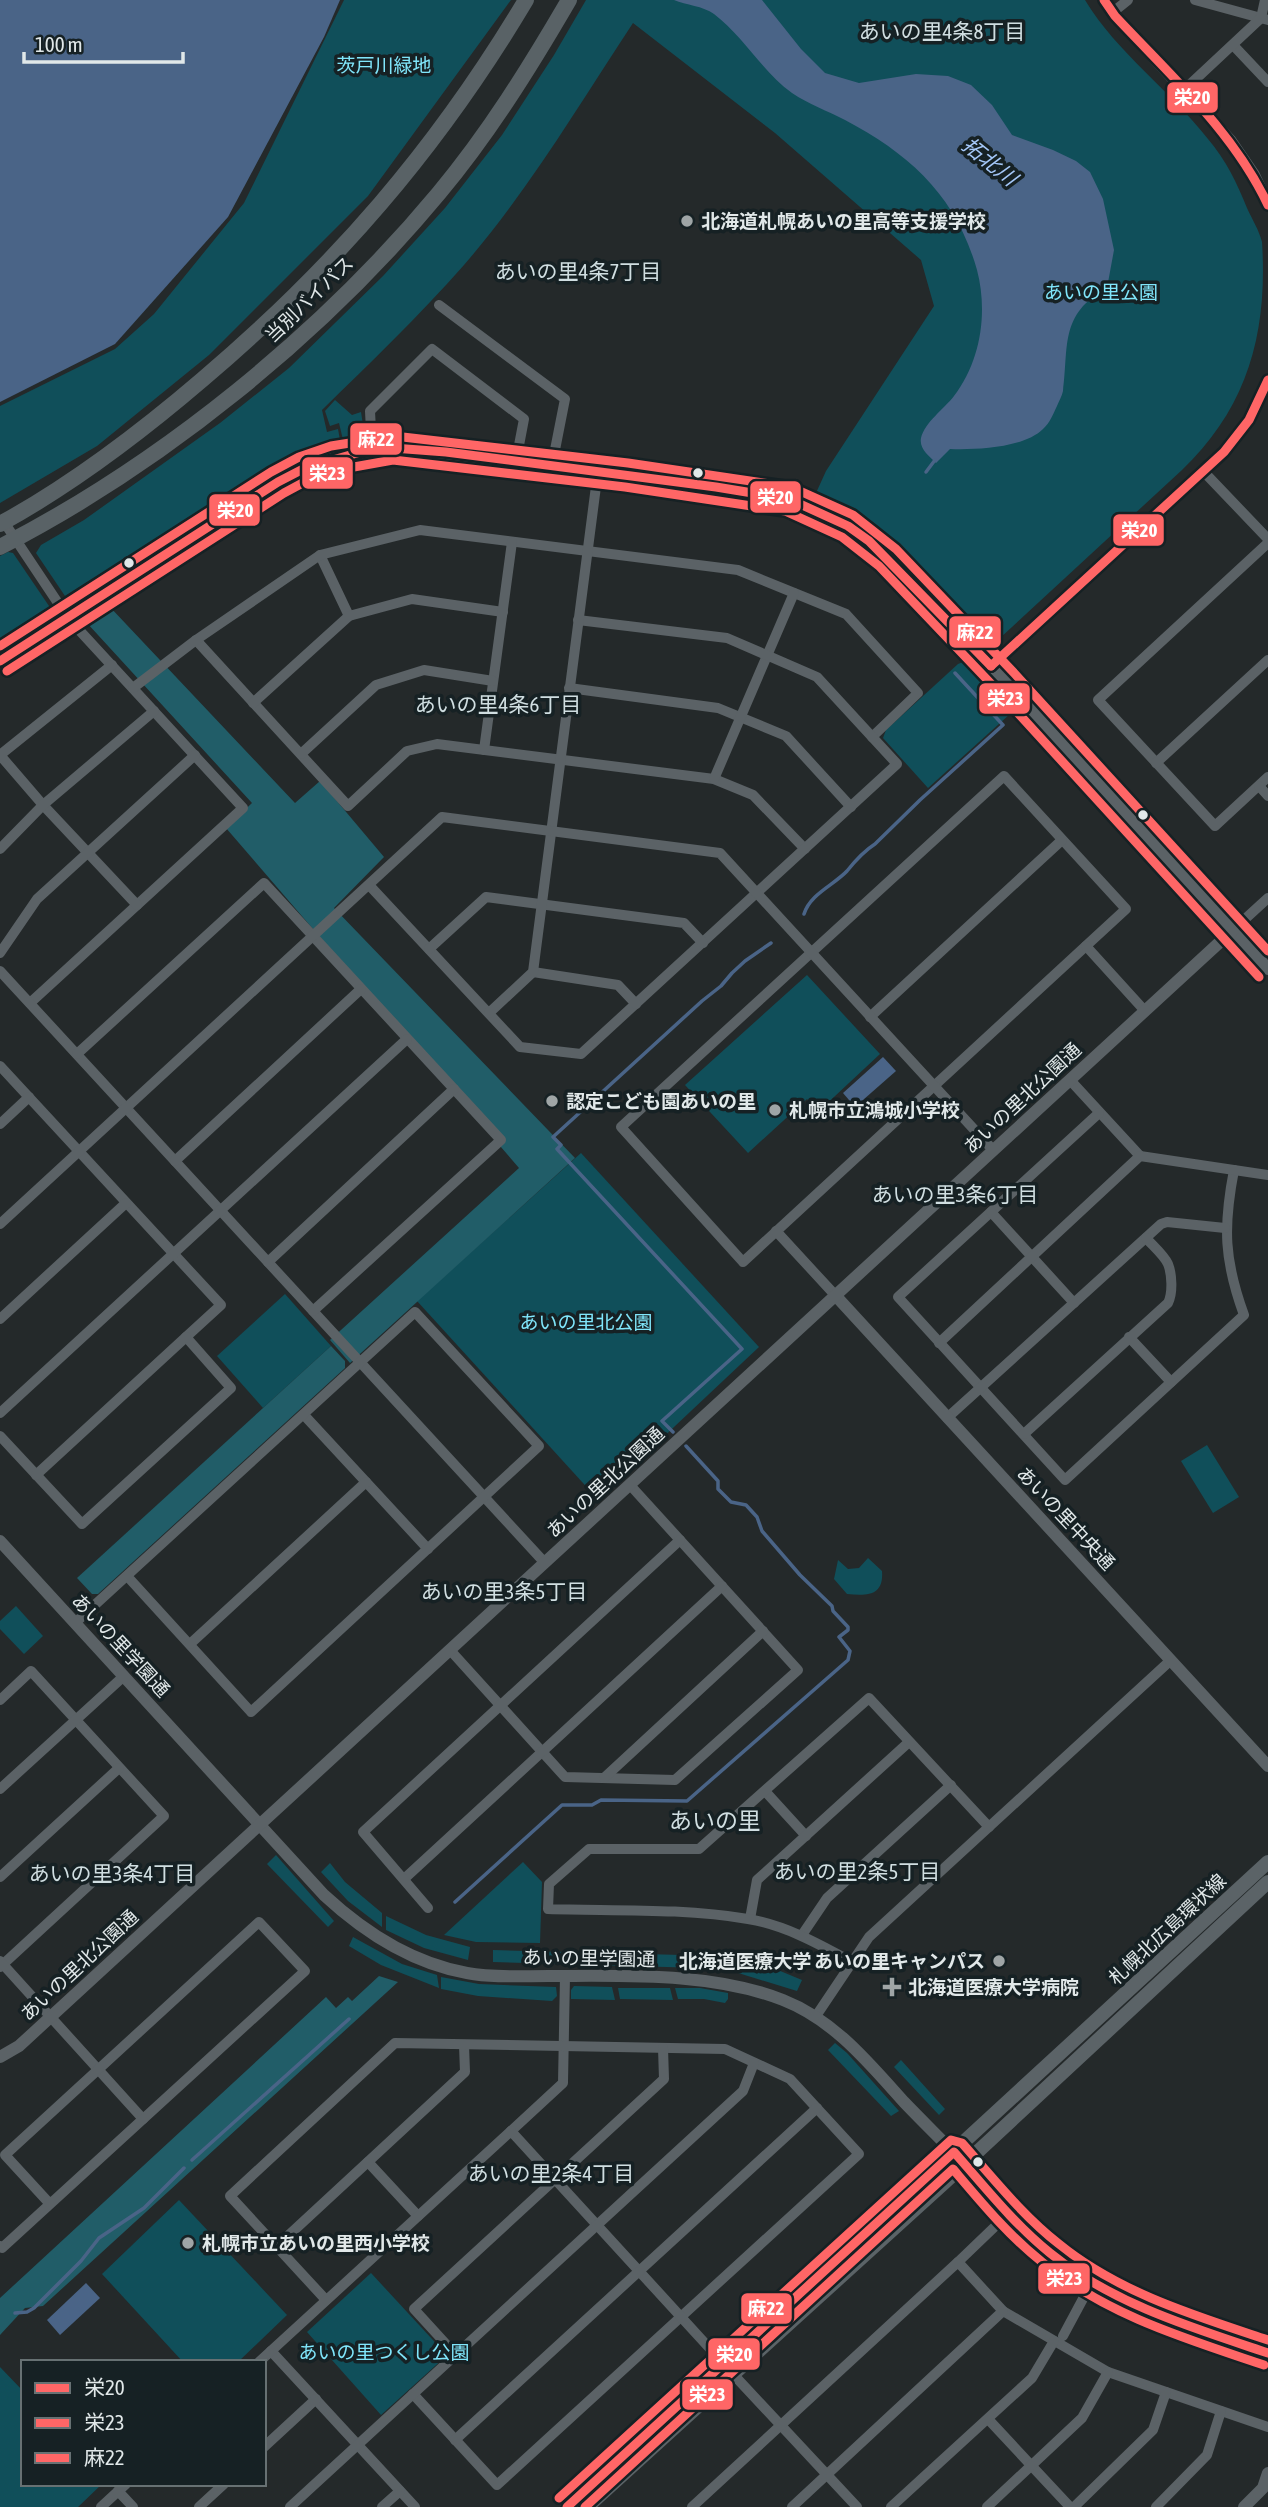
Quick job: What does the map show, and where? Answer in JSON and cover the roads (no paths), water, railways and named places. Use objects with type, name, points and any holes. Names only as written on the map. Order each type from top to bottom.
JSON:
[{"type":"highway","name":"当別バイパス","points":[[2,523],[93,466],[140,432],[254,336],[301,291],[347,244],[423,152],[491,59],[526,0]]},
{"type":"highway","name":"当別バイパス","points":[[0,547],[108,484],[212,410],[272,363],[330,309],[368,272],[447,182],[520,84],[569,0]]},
{"type":"main road","name":"札幌北広島環状線","points":[[587,2507],[954,2152],[1268,1862]]},
{"type":"main road","name":"札幌北広島環状線","points":[[567,2507],[964,2164],[1268,1882]]},
{"type":"street","points":[[1104,0],[1230,139],[1268,205]]},
{"type":"street","points":[[1113,12],[1128,0]]},
{"type":"street","points":[[1195,0],[1265,19]]},
{"type":"street","points":[[1265,0],[1265,19]]},
{"type":"street","points":[[1184,90],[1265,19]]},
{"type":"street","points":[[1233,45],[1268,82]]},
{"type":"street","points":[[439,305],[565,400],[552,466]]},
{"type":"street","points":[[372,450],[370,411],[432,349],[524,419],[516,461]]},
{"type":"street","points":[[991,666],[1224,452],[1249,420],[1268,380]]},
{"type":"street","points":[[0,662],[278,482],[324,461],[372,450],[393,448],[516,461],[716,486],[789,499],[848,526],[887,557],[991,666],[1268,970]]},
{"type":"street","points":[[489,1013],[533,972],[598,471]]},
{"type":"street","points":[[1205,471],[1268,541],[1098,701],[1215,826],[1268,777]]},
{"type":"street","points":[[2,523],[68,618],[243,808],[30,1003]]},
{"type":"street","points":[[133,688],[196,640],[320,555],[420,530],[738,570],[846,614],[918,693],[872,737]]},
{"type":"street","points":[[484,750],[512,542]]},
{"type":"street","points":[[320,555],[349,616]]},
{"type":"street","points":[[713,779],[794,593]]},
{"type":"street","points":[[254,703],[349,616],[412,599],[503,612]]},
{"type":"street","points":[[369,885],[520,1047],[582,1054],[897,764],[817,677],[727,638],[578,620]]},
{"type":"street","points":[[196,640],[348,806],[407,751],[437,744],[713,779],[752,795],[805,849]]},
{"type":"street","points":[[1156,763],[1268,660]]},
{"type":"street","points":[[112,665],[0,755],[137,905]]},
{"type":"street","points":[[301,754],[376,685],[424,670],[494,681]]},
{"type":"street","points":[[569,688],[718,708],[786,736],[851,807]]},
{"type":"street","points":[[0,849],[43,805],[154,711]]},
{"type":"street","points":[[0,953],[37,899],[195,755]]},
{"type":"street","points":[[1004,776],[1062,839],[1126,909],[743,1262],[621,1127],[1004,776]]},
{"type":"street","points":[[1259,786],[1268,796]]},
{"type":"street","points":[[0,1224],[442,817],[720,853],[993,1150]]},
{"type":"street","points":[[870,1017],[1062,839]]},
{"type":"street","points":[[77,1054],[264,883],[454,1089],[500,1140],[313,1311]]},
{"type":"street","points":[[429,948],[486,897],[684,922],[703,943]]},
{"type":"street","points":[[1233,930],[1268,898]]},
{"type":"street","name":"あいの里北公園通","points":[[0,2057],[19,2046],[51,2017],[1233,930]]},
{"type":"street","points":[[1086,946],[1145,1011]]},
{"type":"street","points":[[0,971],[545,1563]]},
{"type":"street","points":[[533,972],[618,985],[636,1004]]},
{"type":"street","points":[[175,1161],[361,989]]},
{"type":"street","points":[[0,1413],[407,1039]]},
{"type":"street","points":[[0,1066],[221,1305],[36,1475]]},
{"type":"street","points":[[1070,1080],[1140,1156],[1268,1175]]},
{"type":"street","points":[[268,1262],[454,1089]]},
{"type":"street","points":[[0,1124],[29,1097]]},
{"type":"street","points":[[1099,1113],[898,1297],[1065,1480],[1244,1315],[1234,1289],[1225,1228],[1234,1170]]},
{"type":"street","points":[[939,1343],[1140,1156]]},
{"type":"street","points":[[0,1319],[126,1203]]},
{"type":"street","points":[[990,1212],[1074,1303]]},
{"type":"street","points":[[947,1418],[1161,1224],[1167,1222],[1225,1228]]},
{"type":"street","points":[[776,1231],[835,1296]]},
{"type":"street","points":[[1024,1434],[1171,1298],[1168,1263],[1146,1238]]},
{"type":"street","name":"あいの里中央通","points":[[835,1296],[1268,1766]]},
{"type":"street","points":[[75,1623],[415,1312],[539,1446],[251,1712],[127,1576]]},
{"type":"street","points":[[0,1436],[82,1524],[231,1388],[186,1337]]},
{"type":"street","points":[[1129,1337],[1171,1382]]},
{"type":"street","points":[[304,1415],[428,1549]]},
{"type":"street","points":[[190,1644],[366,1482]]},
{"type":"street","points":[[450,1650],[565,1777],[676,1780],[798,1670],[630,1485]]},
{"type":"street","points":[[428,1908],[363,1832],[680,1540]]},
{"type":"street","name":"あいの里学園通","points":[[0,1541],[346,1916],[370,1934],[402,1952],[469,1974],[717,1981],[749,1987],[786,2001],[816,2016],[854,2047],[940,2141],[954,2152],[1008,2214],[1066,2266],[1138,2307],[1268,2353]]},
{"type":"street","points":[[404,1879],[722,1586]]},
{"type":"street","points":[[604,1778],[763,1632]]},
{"type":"street","points":[[816,2016],[869,1937],[1171,1660]]},
{"type":"street","points":[[0,1700],[31,1671],[164,1816],[1,1964],[143,2119]]},
{"type":"street","points":[[0,1789],[124,1676]]},
{"type":"street","points":[[852,1962],[802,1935],[750,1919],[704,1914],[548,1909],[549,1884],[589,1849],[699,1849],[869,1698],[989,1827]]},
{"type":"street","points":[[750,1919],[757,1880],[909,1742]]},
{"type":"street","points":[[0,1877],[119,1768]]},
{"type":"street","points":[[802,1935],[827,1898],[951,1785]]},
{"type":"street","points":[[765,1791],[806,1836]]},
{"type":"street","points":[[0,2246],[2,2248],[305,1971],[259,1922],[3,2152],[50,2204]]},
{"type":"street","points":[[261,2360],[563,2083],[565,1976]]},
{"type":"street","points":[[326,2300],[230,2196],[396,2043],[725,2049],[790,2078],[859,2154],[497,2485],[413,2394]]},
{"type":"street","points":[[276,2246],[465,2072],[464,2045]]},
{"type":"street","points":[[456,2355],[415,2309],[664,2079],[663,2048]]},
{"type":"street","points":[[290,2507],[743,2091],[754,2063]]},
{"type":"street","points":[[455,2440],[817,2108]]},
{"type":"street","points":[[511,2131],[857,2507]]},
{"type":"street","points":[[368,2162],[418,2216]]},
{"type":"street","points":[[692,2507],[1008,2214]]},
{"type":"street","points":[[958,2262],[1003,2311],[1058,2339],[1108,2372],[1268,2427]]},
{"type":"street","points":[[891,2507],[1032,2378],[1092,2282]]},
{"type":"street","points":[[792,2507],[1003,2311]]},
{"type":"street","points":[[271,2351],[415,2507]]},
{"type":"street","points":[[987,2507],[1082,2418],[1108,2372]]},
{"type":"street","points":[[988,2419],[1072,2507],[1153,2430],[1166,2392]]},
{"type":"street","points":[[266,2445],[316,2399]]},
{"type":"street","points":[[1156,2507],[1207,2455],[1221,2411]]},
{"type":"street","points":[[1244,2507],[1263,2488],[1268,2473]]},
{"type":"street","points":[[199,2507],[222,2486]]},
{"type":"street","points":[[101,2507],[122,2488],[133,2507]]},
{"type":"street","points":[[382,2507],[400,2491]]},
{"type":"water","points":[[0,0],[340,0],[324,37],[228,217],[115,344],[0,402]]},
{"type":"water","points":[[674,0],[762,0],[801,49],[825,73],[859,83],[916,74],[948,76],[971,85],[992,105],[1012,135],[1053,150],[1076,161],[1090,172],[1103,199],[1114,250],[1107,288],[1092,298],[1074,320],[1067,346],[1063,393],[1043,429],[1012,444],[950,449],[936,463],[925,452],[921,442],[923,432],[963,382],[971,367],[980,336],[982,302],[977,270],[957,220],[928,180],[891,148],[869,133],[792,93],[714,14]]},
{"type":"water","points":[[883,1057],[896,1071],[855,1107],[843,1093]]},
{"type":"water","points":[[86,2283],[100,2298],[60,2335],[47,2320]]},
{"type":"waterway","name":"拓北川","points":[[926,472],[935,460]]},
{"type":"waterway","points":[[804,914],[817,895],[842,876],[860,856],[1003,725],[955,673]]},
{"type":"waterway","points":[[673,1432],[662,1421],[742,1349],[557,1149],[561,1145],[553,1137],[721,986],[745,961],[771,943]]},
{"type":"waterway","points":[[455,1902],[562,1805],[592,1805],[601,1800],[687,1801],[848,1660],[850,1651],[839,1637],[848,1627],[762,1531],[757,1517],[746,1505],[731,1502],[718,1489],[718,1481],[686,1446]]},
{"type":"waterway","points":[[192,2160],[349,2019]]},
{"type":"waterway","points":[[15,2313],[34,2308],[81,2261],[99,2238],[144,2208],[184,2168]]},
{"type":"place","name":"北海道札幌あいの里高等支援学校","points":[[687,221]]},
{"type":"place","name":"認定こども園あいの里","points":[[552,1101]]},
{"type":"place","name":"札幌市立鴻城小学校","points":[[775,1110]]},
{"type":"place","name":"北海道医療大学 あいの里キャンパス","points":[[999,1961]]},
{"type":"place","name":"北海道医療大学病院","points":[[892,1987]]},
{"type":"place","name":"札幌市立あいの里西小学校","points":[[188,2243]]},
{"type":"district","name":"あいの里4条8丁目","points":[[942,31]]},
{"type":"district","name":"あいの里4条7丁目","points":[[578,271]]},
{"type":"district","name":"あいの里4条6丁目","points":[[498,704]]},
{"type":"district","name":"あいの里3条6丁目","points":[[955,1194]]},
{"type":"district","name":"あいの里3条5丁目","points":[[504,1591]]},
{"type":"district","name":"あいの里","points":[[715,1821]]},
{"type":"district","name":"あいの里2条5丁目","points":[[857,1871]]},
{"type":"district","name":"あいの里3条4丁目","points":[[112,1873]]},
{"type":"district","name":"あいの里2条4丁目","points":[[551,2173]]},
{"type":"park label","name":"茨戸川緑地","points":[[384,65]]},
{"type":"park label","name":"あいの里公園","points":[[1101,292]]},
{"type":"park label","name":"あいの里北公園","points":[[586,1322]]},
{"type":"park label","name":"あいの里つくし公園","points":[[384,2352]]}]
